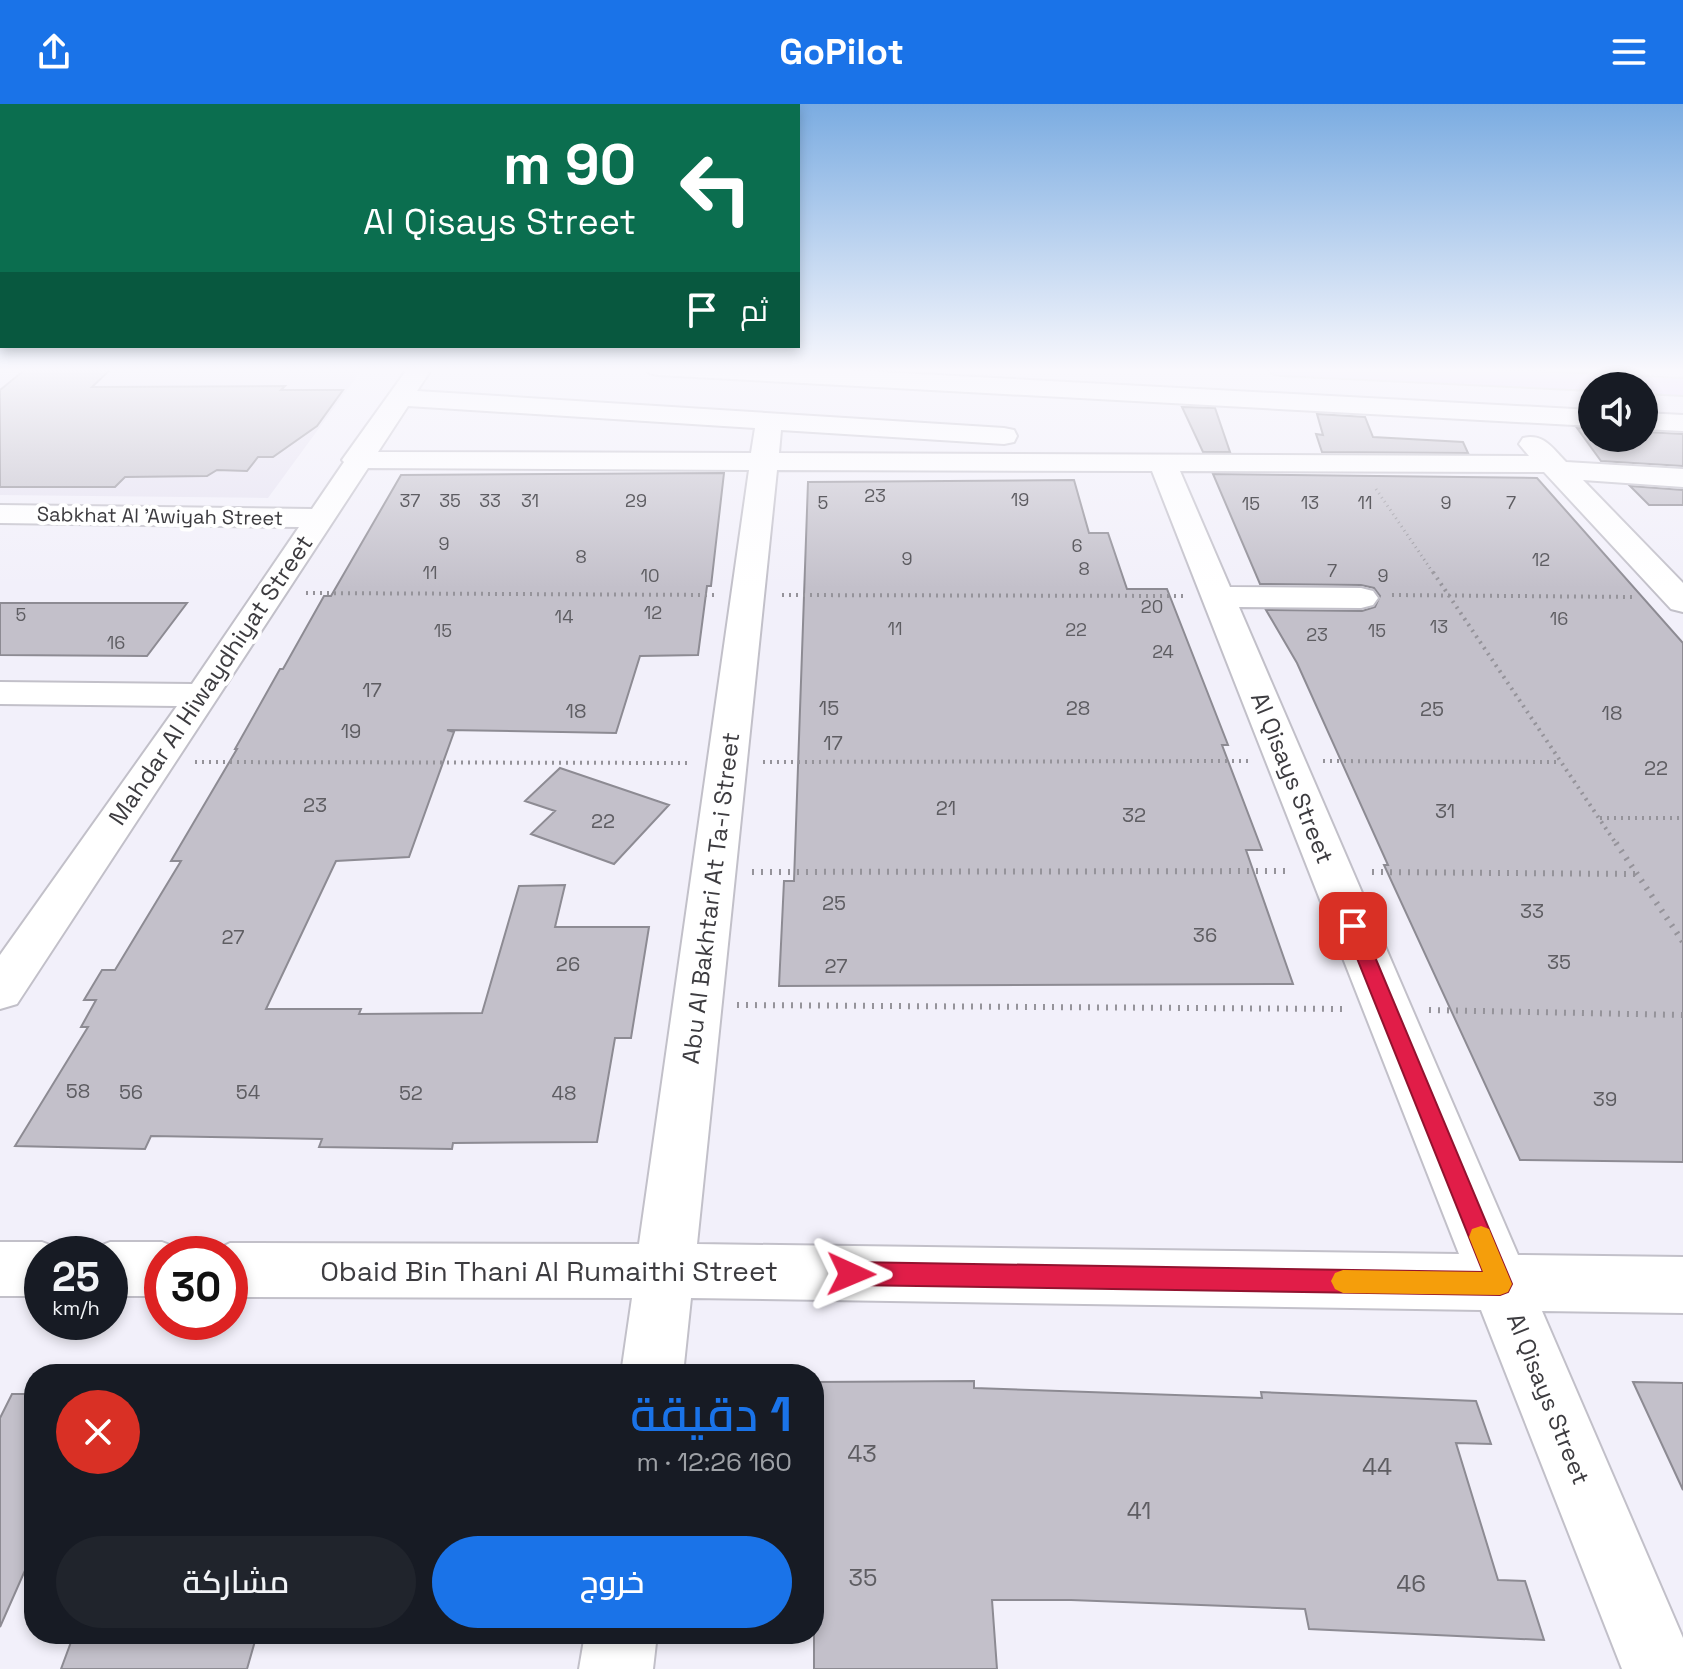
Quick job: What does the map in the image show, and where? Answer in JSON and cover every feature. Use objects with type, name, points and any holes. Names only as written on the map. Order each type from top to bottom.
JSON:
[{"type":"street","name":"Mahdar Al Hiwaydhiyat Street","points":[[0,991],[158,762],[369,441]]},
{"type":"street","points":[[762,441],[1184,464],[1555,467],[1683,478]]},
{"type":"street","points":[[1532,441],[1681,599]]},
{"type":"street","points":[[356,460],[768,442],[1157,445],[1183,450],[1184,464]]},
{"type":"street","name":"Abu Al Bakhtari At Ta-i Street","points":[[653,1364],[768,442]]},
{"type":"street","name":"Al Qisays Street","points":[[1184,464],[1217,597],[1659,1669]]},
{"type":"street","name":"Sabkhat Al 'Awiyah Street","points":[[6,520],[319,518]]},
{"type":"street","points":[[1217,597],[1361,598]]},
{"type":"street","points":[[0,693],[201,695]]},
{"type":"street","points":[[0,1269],[24,1269]]},
{"type":"street","name":"Obaid Bin Thani Al Rumaithi Street","points":[[248,1270],[665,1271],[1683,1285]]},
{"type":"street","points":[[616,1669],[620,1644]]},
{"type":"path","points":[[1359,464],[1683,942]]},
{"type":"path","points":[[1361,598],[1358,595],[1681,599]]},
{"type":"path","points":[[158,762],[1561,762]]},
{"type":"path","points":[[1600,818],[1683,818]]},
{"type":"path","points":[[715,872],[1637,874]]},
{"type":"path","points":[[696,1005],[1387,1009],[1683,1015]]},
{"type":"shaded area","points":[[0,441],[310,441],[268,498],[0,495]]},
{"type":"building","points":[[0,441],[296,441],[273,457],[258,457],[247,471],[217,470],[207,476],[125,477],[115,487],[0,487]]},
{"type":"building","points":[[1198,441],[1226,441],[1230,452],[1203,452]]},
{"type":"building","points":[[1318,441],[1446,441],[1463,442],[1468,453],[1322,452]]},
{"type":"building","points":[[1658,441],[1683,441],[1683,466],[1601,461],[1594,452],[1658,452]]},
{"type":"building","points":[[724,473],[711,586],[707,586],[698,655],[640,656],[616,733],[447,730],[454,732],[409,857],[336,861],[266,1009],[361,1009],[359,1014],[482,1013],[519,886],[565,885],[555,927],[649,927],[631,1038],[615,1038],[597,1142],[453,1143],[452,1149],[319,1147],[322,1139],[151,1136],[145,1149],[15,1146],[88,1027],[81,1027],[96,1000],[84,1000],[102,970],[115,970],[181,861],[171,861],[280,669],[283,669],[324,596],[331,596],[401,475]]},
{"type":"building","points":[[1213,474],[1537,478],[1683,643],[1683,1162],[1520,1160],[1384,865],[1388,865],[1297,663],[1266,610],[1362,611],[1375,607],[1380,596],[1374,588],[1361,585],[1260,584]]},
{"type":"building","points":[[1074,480],[1089,533],[1108,533],[1127,589],[1167,589],[1228,745],[1222,745],[1262,850],[1246,850],[1293,984],[779,986],[784,881],[794,881],[808,482]]},
{"type":"building","points":[[1630,486],[1683,490],[1683,505],[1649,505]]},
{"type":"building","points":[[0,603],[187,603],[147,656],[0,655]]},
{"type":"building","points":[[560,768],[669,805],[614,864],[531,834],[555,811],[525,801]]},
{"type":"building","points":[[974,1381],[974,1388],[1262,1398],[1261,1392],[1476,1401],[1491,1444],[1456,1443],[1498,1580],[1525,1581],[1544,1640],[1309,1629],[1305,1609],[992,1600],[997,1669],[814,1669],[814,1644],[824,1644],[824,1382]]},
{"type":"building","points":[[1633,1382],[1683,1383],[1683,1490]]},
{"type":"building","points":[[12,1394],[24,1394],[24,1573],[0,1627],[0,1418]]},
{"type":"building","points":[[70,1644],[254,1644],[247,1669],[61,1669]]},
{"type":"slow traffic","points":[[1343,1281],[1500,1284],[1481,1237]]},
{"type":"route","points":[[851,1274],[1500,1284],[1353,926]]}]
